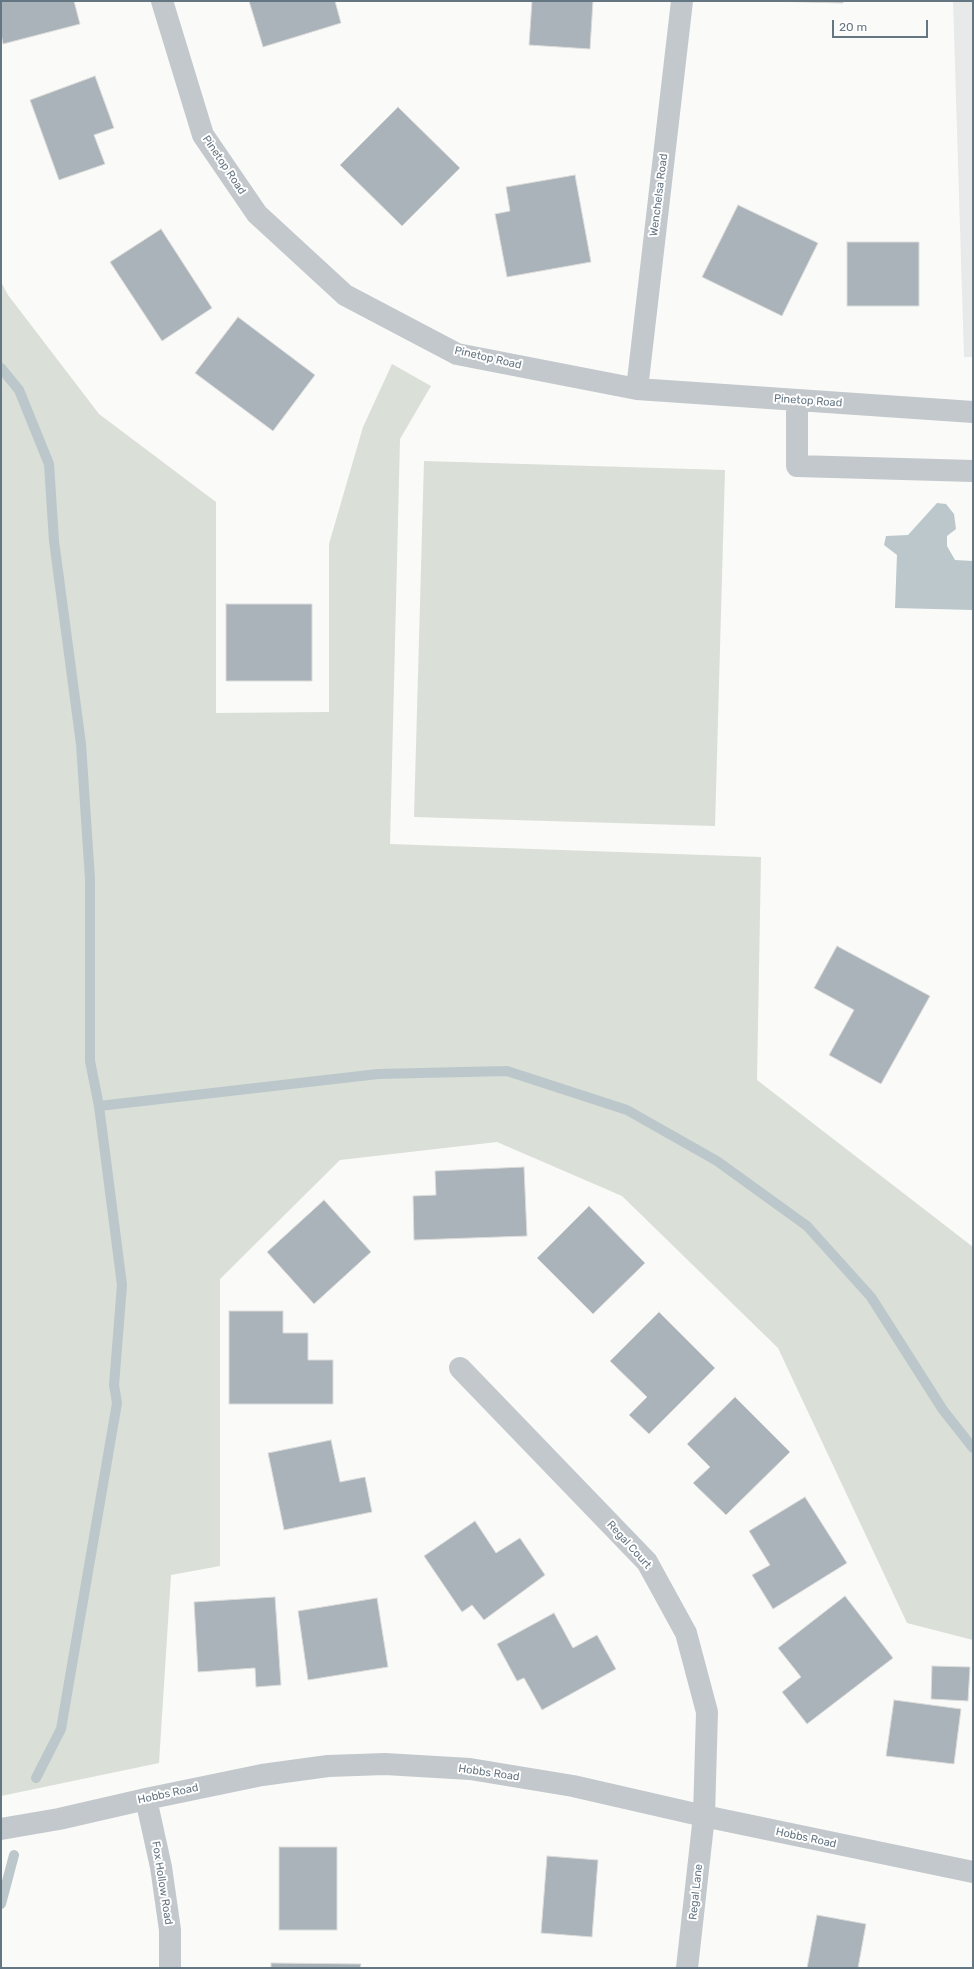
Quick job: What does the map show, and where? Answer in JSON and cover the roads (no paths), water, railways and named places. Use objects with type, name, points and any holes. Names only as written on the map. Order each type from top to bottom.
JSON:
[{"type":"street","name":"Pinetop Road","points":[[162,1],[203,135],[257,214],[345,295],[457,354],[637,389],[973,412]]},
{"type":"street","name":"Wenchelsa Road","points":[[637,389],[682,1]]},
{"type":"street","points":[[797,400],[797,466],[973,471]]},
{"type":"street","name":"Regal Court","points":[[460,1368],[647,1562],[686,1632],[707,1712],[704,1816]]},
{"type":"street","name":"Hobbs Road","points":[[1,1829],[60,1819],[146,1798],[262,1775],[328,1766],[385,1764],[470,1768],[573,1786],[704,1816],[973,1872]]},
{"type":"street","name":"Fox Hollow Road","points":[[146,1798],[161,1867],[168,1914],[170,1930],[170,1968]]},
{"type":"street","name":"Regal Lane","points":[[687,1968],[704,1816]]},
{"type":"waterway","points":[[1,368],[19,390],[49,464],[54,541],[81,744],[90,879],[90,1061],[99,1106],[122,1285],[114,1385],[117,1403],[61,1729],[36,1778]]},
{"type":"waterway","points":[[99,1106],[378,1074],[507,1071],[627,1110],[717,1161],[807,1226],[871,1297],[943,1410],[973,1448]]},
{"type":"waterway","points":[[1,1904],[14,1855]]}]
